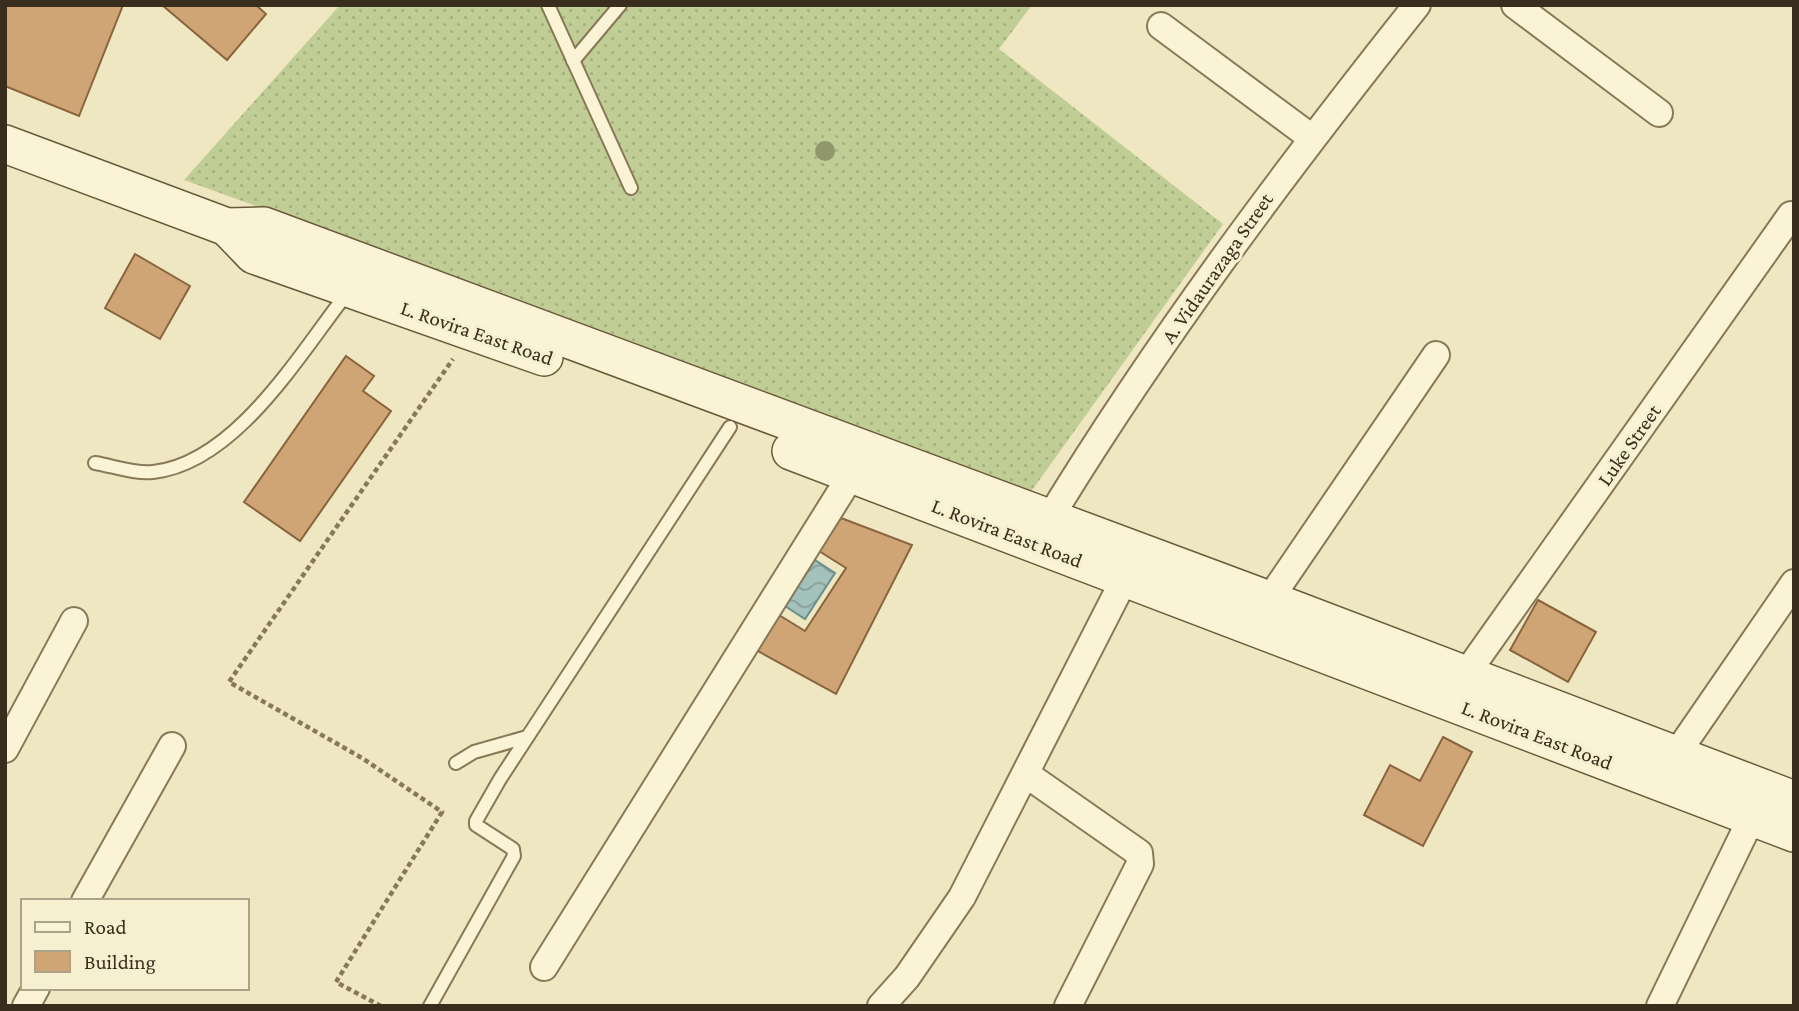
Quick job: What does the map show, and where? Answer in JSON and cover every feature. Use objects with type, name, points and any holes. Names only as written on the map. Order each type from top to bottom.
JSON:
[{"type":"main road","name":"L. Rovira East Road","points":[[5,145],[228,227],[264,226],[1041,532],[1125,578],[1375,658],[1715,787],[1794,800]]},
{"type":"main road","name":"L. Rovira East Road","points":[[228,227],[254,255],[472,332],[852,474],[1269,600],[1375,658],[1466,674],[1675,756],[1752,817],[1794,833]]},
{"type":"street","name":"A. Vidaurazaga Street","points":[[1041,532],[1178,322],[1312,138],[1417,5]]},
{"type":"street","points":[[1515,5],[1659,113]]},
{"type":"street","points":[[1161,26],[1312,138]]},
{"type":"street","name":"Luke Street","points":[[1466,674],[1791,215]]},
{"type":"street","points":[[1269,600],[1436,355]]},
{"type":"street","points":[[544,967],[852,474]]},
{"type":"street","points":[[881,1006],[907,977],[962,897],[1125,578]]},
{"type":"street","points":[[1675,756],[1794,583]]},
{"type":"street","points":[[5,749],[74,621]]},
{"type":"street","points":[[86,899],[172,746]]},
{"type":"street","points":[[1026,774],[1139,853],[1140,864],[1068,1006]]},
{"type":"street","points":[[1660,1006],[1752,817]]},
{"type":"street","points":[[26,1006],[35,990]]},
{"type":"lane","points":[[548,5],[631,188]]},
{"type":"lane","points":[[573,61],[620,5]]},
{"type":"lane","points":[[95,463],[150,473],[179,467],[213,450],[255,411],[351,289]]},
{"type":"lane","points":[[430,1006],[514,856],[513,849],[475,823],[527,737],[730,427]]},
{"type":"lane","points":[[456,763],[474,751],[527,737]]},
{"type":"path","points":[[382,1006],[336,982],[442,812],[362,758],[229,682],[472,332]]},
{"type":"green space","points":[[340,5],[1032,5],[999,49],[1223,224],[1030,493],[573,320],[184,180]]},
{"type":"water","points":[[815,560],[835,573],[805,619],[785,606]]},
{"type":"building","points":[[5,5],[123,5],[79,116],[5,86]]},
{"type":"building","points":[[162,5],[256,5],[266,14],[227,60]]},
{"type":"building","points":[[135,254],[190,286],[160,339],[105,308]]},
{"type":"building","points":[[346,356],[374,376],[363,391],[391,411],[300,541],[244,502]]},
{"type":"building","points":[[841,518],[912,545],[836,694],[756,650],[779,615],[805,631],[846,568],[819,551]]},
{"type":"building","points":[[1538,600],[1596,632],[1568,682],[1510,650]]},
{"type":"building","points":[[1443,737],[1472,752],[1423,846],[1364,815],[1390,765],[1420,781]]}]
